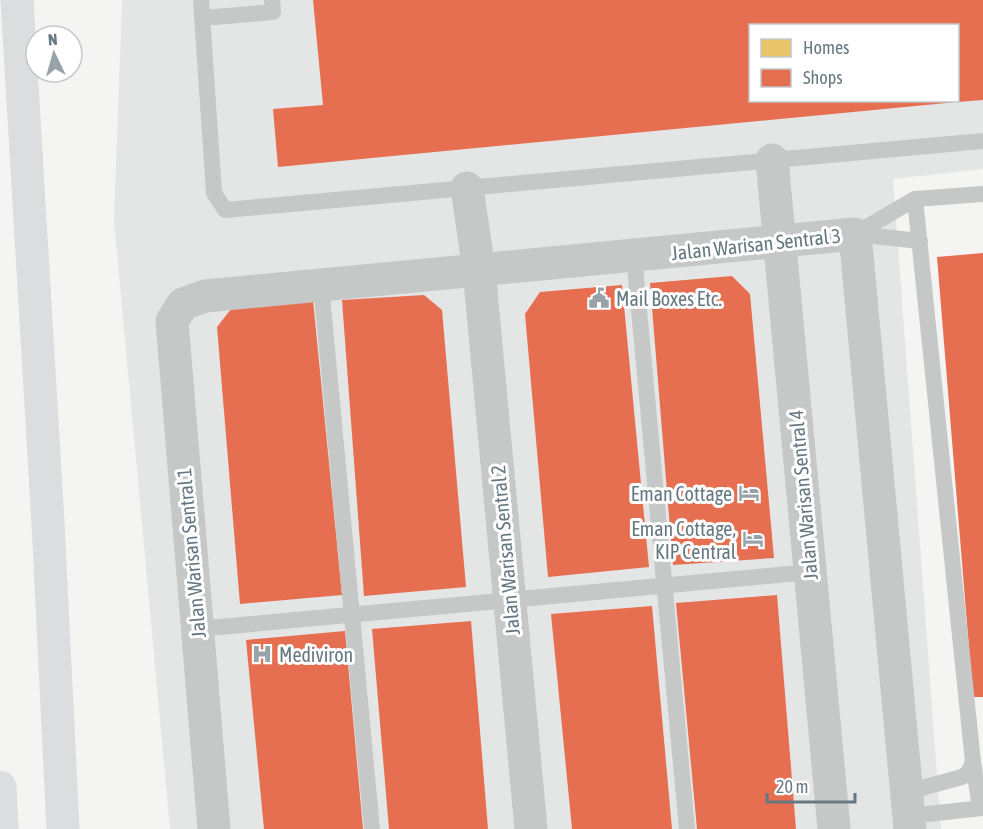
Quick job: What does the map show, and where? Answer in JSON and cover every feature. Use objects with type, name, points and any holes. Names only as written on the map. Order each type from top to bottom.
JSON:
[{"type":"highway","points":[[17,0],[48,524],[63,829]]},
{"type":"highway","points":[[0,787],[2,829]]},
{"type":"street","name":"Jalan Warisan Sentral 4","points":[[772,160],[834,829]]},
{"type":"street","name":"Jalan Warisan Sentral 2","points":[[467,188],[479,270],[531,829]]},
{"type":"street","name":"Jalan Warisan Sentral 3","points":[[205,296],[855,234],[909,812]]},
{"type":"street","name":"Jalan Warisan Sentral 1","points":[[205,296],[183,304],[172,321],[214,829]]},
{"type":"lane","points":[[201,0],[214,193],[225,210],[983,141]]},
{"type":"lane","points":[[203,18],[273,12],[272,0]]},
{"type":"lane","points":[[855,234],[915,199],[983,194]]},
{"type":"lane","points":[[909,812],[982,808],[973,762],[915,199]]},
{"type":"lane","points":[[855,234],[920,241]]},
{"type":"lane","points":[[634,256],[687,829]]},
{"type":"lane","points":[[321,285],[372,829]]},
{"type":"lane","points":[[198,629],[810,572]]},
{"type":"lane","points":[[909,812],[962,777],[968,772],[973,762]]},
{"type":"shaded area","points":[[122,0],[983,0],[983,169],[893,179],[941,829],[170,829],[114,220]]},
{"type":"building: Homes","points":[[983,258],[983,305],[969,306],[965,259]]},
{"type":"building: Shops","points":[[313,0],[983,0],[983,100],[959,102],[959,24],[749,24],[749,102],[957,102],[278,167],[273,109],[323,105]]},
{"type":"building: Shops","points":[[983,253],[983,697],[973,697],[937,257]]},
{"type":"building: Shops","points":[[732,276],[750,294],[774,558],[673,565],[650,283]]},
{"type":"building: Shops","points":[[622,285],[649,567],[548,577],[525,314],[540,292]]},
{"type":"building: Shops","points":[[424,295],[442,310],[466,587],[364,596],[342,300]]},
{"type":"building: Shops","points":[[313,300],[342,595],[240,604],[217,327],[231,309]]},
{"type":"building: Shops","points":[[777,595],[796,829],[697,829],[676,603]]},
{"type":"building: Shops","points":[[652,606],[672,829],[572,829],[551,614]]},
{"type":"building: Shops","points":[[471,621],[488,829],[389,829],[372,629]]},
{"type":"building: Shops","points":[[345,631],[363,829],[264,829],[246,640]]},
{"type":"place","name":"Mail Boxes Etc.","points":[[599,298]]},
{"type":"place","name":"Eman Cottage","points":[[749,493]]},
{"type":"place","name":"Eman Cottage, KIP Central","points":[[753,539]]},
{"type":"place","name":"Mediviron","points":[[262,654]]}]
